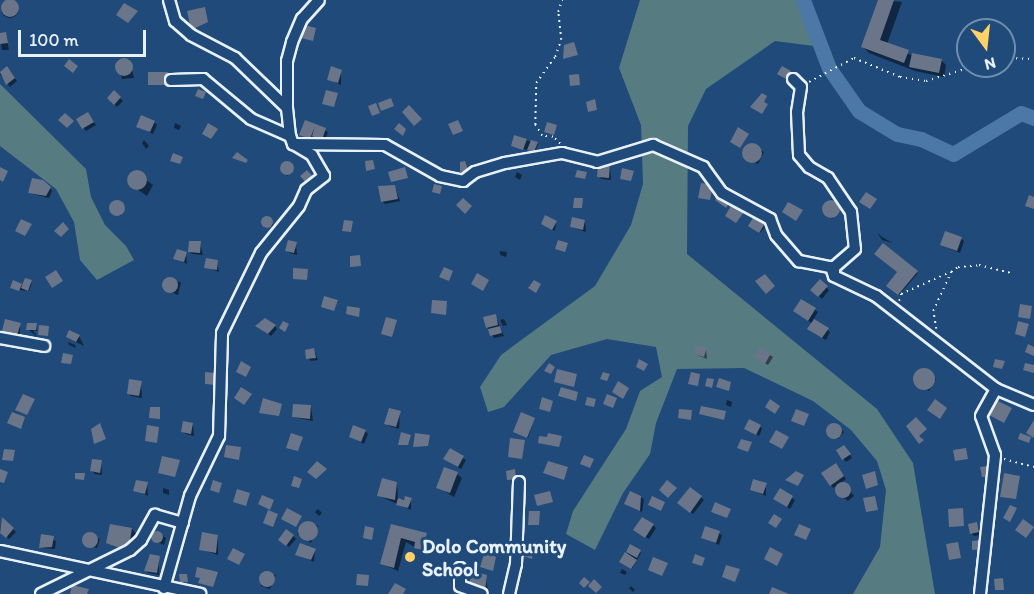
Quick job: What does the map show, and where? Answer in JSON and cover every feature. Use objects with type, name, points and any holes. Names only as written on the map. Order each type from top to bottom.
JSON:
[{"type":"street","points":[[169,0],[175,21],[190,34],[235,58],[287,108]]},
{"type":"street","points":[[292,140],[287,108],[287,62],[292,42],[302,19],[319,0]]},
{"type":"street","points":[[164,588],[190,496],[219,436],[222,333],[261,253],[299,206],[306,190],[324,176],[312,155],[292,140],[251,119],[202,79],[171,80]]},
{"type":"street","points":[[797,83],[796,112],[799,155],[809,167],[828,178],[851,212],[855,249],[834,267],[834,276]]},
{"type":"street","points":[[292,140],[385,145],[440,176],[463,181],[475,172],[505,163],[562,153],[597,162],[653,145],[665,149],[703,167],[722,193],[770,219],[776,235],[799,261],[831,267],[834,276],[876,296],[996,389],[1034,405]]},
{"type":"street","points":[[0,338],[44,346]]},
{"type":"street","points":[[980,594],[995,455],[981,416],[996,389]]},
{"type":"street","points":[[509,594],[516,564],[519,482]]},
{"type":"street","points":[[41,594],[130,550],[141,540],[155,515],[183,523]]},
{"type":"street","points":[[0,551],[89,572],[200,594]]},
{"type":"street","points":[[460,568],[460,586],[482,594]]},
{"type":"path","points":[[562,0],[558,12],[561,40],[555,57],[536,83],[535,125],[542,136],[553,137],[574,157]]},
{"type":"path","points":[[797,83],[854,58],[870,66],[926,81],[956,72]]},
{"type":"path","points":[[1016,58],[1034,58]]},
{"type":"path","points":[[896,313],[901,294],[958,267],[979,265],[1014,274]]},
{"type":"path","points":[[937,331],[933,311],[951,272]]},
{"type":"path","points":[[995,455],[1034,467]]},
{"type":"green space","points":[[640,0],[803,0],[822,47],[775,41],[706,89],[688,126],[687,254],[877,409],[913,463],[935,594],[853,594],[880,547],[886,490],[877,461],[851,430],[813,401],[744,368],[677,369],[656,423],[650,454],[623,493],[595,550],[566,534],[573,511],[626,429],[640,391],[662,377],[656,347],[607,339],[551,355],[504,407],[488,412],[480,387],[501,355],[595,286],[631,225],[643,184],[641,125],[619,68]]},
{"type":"green space","points":[[0,84],[86,169],[91,197],[105,225],[126,246],[134,260],[97,280],[80,260],[74,222],[56,189],[0,146]]},
{"type":"building","points":[[6,-1],[14,-1],[19,4],[17,15],[6,17],[1,12],[1,4]]},
{"type":"building","points":[[878,0],[894,0],[880,40],[909,50],[904,63],[861,47]]},
{"type":"building","points":[[124,3],[138,11],[128,23],[116,15]]},
{"type":"building","points":[[205,7],[208,22],[191,30],[187,11]]},
{"type":"building","points":[[304,25],[316,28],[313,41],[301,38]]},
{"type":"building","points":[[6,32],[8,43],[0,44],[0,33]]},
{"type":"building","points":[[574,42],[578,55],[563,59],[564,45]]},
{"type":"building","points":[[912,53],[942,59],[939,73],[909,67]]},
{"type":"building","points":[[120,58],[128,58],[133,63],[131,74],[120,76],[115,71],[115,63]]},
{"type":"building","points":[[69,59],[78,66],[73,73],[64,66]]},
{"type":"building","points":[[7,66],[15,78],[6,85],[0,72]]},
{"type":"building","points":[[331,66],[342,70],[338,83],[327,80]]},
{"type":"building","points":[[782,66],[791,71],[786,79],[777,74]]},
{"type":"building","points":[[148,72],[168,72],[165,85],[148,85]]},
{"type":"building","points":[[579,74],[580,85],[570,86],[569,75]]},
{"type":"building","points":[[198,89],[206,92],[203,99],[195,96]]},
{"type":"building","points":[[114,90],[121,97],[114,105],[107,98]]},
{"type":"building","points":[[326,90],[338,93],[334,107],[322,104]]},
{"type":"building","points":[[762,93],[767,96],[764,102],[768,104],[762,114],[750,107]]},
{"type":"building","points":[[391,98],[394,106],[381,111],[378,103]]},
{"type":"building","points":[[595,99],[597,110],[588,112],[586,102]]},
{"type":"building","points":[[376,103],[380,113],[372,116],[368,106]]},
{"type":"building","points":[[409,105],[422,119],[414,126],[402,112]]},
{"type":"building","points":[[88,112],[94,122],[82,129],[76,119]]},
{"type":"building","points":[[65,113],[74,121],[67,128],[58,120]]},
{"type":"building","points":[[141,115],[155,121],[150,132],[136,127]]},
{"type":"building","points":[[305,120],[326,128],[322,140],[312,136],[315,126],[310,139],[299,135]]},
{"type":"building","points":[[458,120],[463,131],[453,135],[448,124]]},
{"type":"building","points":[[547,122],[557,125],[554,135],[544,132]]},
{"type":"building","points":[[208,123],[218,129],[211,139],[202,134]]},
{"type":"building","points":[[399,123],[406,129],[403,136],[394,129]]},
{"type":"building","points":[[738,127],[749,134],[740,148],[730,142]]},
{"type":"building","points":[[514,135],[527,139],[523,150],[511,146]]},
{"type":"building","points":[[531,140],[538,142],[534,152],[527,150]]},
{"type":"building","points":[[752,143],[759,146],[762,153],[759,160],[752,163],[745,160],[742,153],[745,146]]},
{"type":"building","points":[[237,152],[248,160],[246,163],[232,158]]},
{"type":"building","points":[[173,153],[183,157],[180,164],[170,161]]},
{"type":"building","points":[[373,160],[375,169],[366,171],[365,161]]},
{"type":"building","points":[[287,161],[292,163],[294,168],[292,173],[287,175],[282,173],[280,168],[282,163]]},
{"type":"building","points":[[465,161],[468,170],[460,172],[460,162]]},
{"type":"building","points":[[598,163],[610,164],[609,178],[597,177]]},
{"type":"building","points":[[0,167],[8,171],[3,182],[0,180]]},
{"type":"building","points":[[405,167],[408,178],[391,182],[388,172]]},
{"type":"building","points":[[622,168],[634,171],[631,181],[620,179]]},
{"type":"building","points":[[133,170],[141,170],[147,176],[147,184],[141,190],[133,190],[127,184],[127,176]]},
{"type":"building","points":[[307,170],[315,179],[308,185],[300,176]]},
{"type":"building","points":[[577,170],[587,172],[585,179],[575,177]]},
{"type":"building","points":[[32,178],[43,180],[51,187],[46,196],[28,193]]},
{"type":"building","points":[[701,183],[713,185],[710,200],[698,198]]},
{"type":"building","points":[[434,184],[442,186],[440,194],[432,192]]},
{"type":"building","points":[[395,185],[398,199],[381,202],[378,186]]},
{"type":"building","points":[[723,191],[733,198],[726,208],[715,200]]},
{"type":"building","points":[[866,192],[877,199],[870,209],[859,202]]},
{"type":"building","points":[[1029,195],[1034,197],[1034,209],[1025,206]]},
{"type":"building","points":[[463,198],[472,206],[465,214],[456,205]]},
{"type":"building","points":[[574,198],[583,198],[582,208],[573,208]]},
{"type":"building","points":[[117,200],[125,208],[117,216],[109,208]]},
{"type":"building","points":[[831,200],[839,205],[840,209],[835,217],[831,218],[823,213],[822,209],[827,201]]},
{"type":"building","points":[[788,202],[803,210],[796,221],[782,212]]},
{"type":"building","points":[[732,204],[744,212],[736,223],[725,216]]},
{"type":"building","points":[[758,210],[766,222],[759,233],[748,226]]},
{"type":"building","points":[[545,215],[557,221],[552,230],[541,224]]},
{"type":"building","points":[[269,216],[273,222],[269,228],[265,228],[261,220]]},
{"type":"building","points":[[572,217],[585,220],[583,230],[570,227]]},
{"type":"building","points":[[21,219],[32,224],[25,236],[15,231]]},
{"type":"building","points":[[344,220],[353,221],[351,232],[342,231]]},
{"type":"building","points":[[63,222],[69,229],[61,237],[54,231]]},
{"type":"building","points":[[945,231],[962,237],[957,251],[940,245]]},
{"type":"building","points":[[288,240],[297,242],[294,253],[285,251]]},
{"type":"building","points":[[558,240],[568,243],[565,252],[555,249]]},
{"type":"building","points":[[189,241],[201,241],[200,253],[188,252]]},
{"type":"building","points":[[883,243],[918,271],[898,295],[886,286],[897,272],[874,254]]},
{"type":"building","points":[[177,249],[187,252],[184,262],[173,259]]},
{"type":"building","points":[[360,255],[361,266],[350,267],[350,256]]},
{"type":"building","points":[[206,258],[218,260],[217,270],[204,268]]},
{"type":"building","points":[[444,267],[453,271],[449,281],[439,277]]},
{"type":"building","points":[[293,268],[308,269],[307,280],[293,279]]},
{"type":"building","points":[[56,270],[63,281],[52,288],[45,277]]},
{"type":"building","points":[[477,273],[489,280],[483,291],[471,284]]},
{"type":"building","points":[[765,274],[775,286],[766,294],[755,281]]},
{"type":"building","points":[[170,277],[176,279],[178,285],[176,291],[170,293],[164,291],[162,285],[164,279]]},
{"type":"building","points":[[25,278],[32,280],[28,291],[21,288]]},
{"type":"building","points":[[820,279],[828,286],[818,297],[810,290]]},
{"type":"building","points":[[13,280],[22,284],[19,291],[10,288]]},
{"type":"building","points":[[534,280],[541,284],[536,293],[528,288]]},
{"type":"building","points":[[324,296],[338,300],[334,311],[321,307]]},
{"type":"building","points":[[801,299],[816,308],[808,321],[793,311]]},
{"type":"building","points":[[432,300],[447,301],[446,315],[431,313]]},
{"type":"building","points":[[1020,304],[1032,306],[1030,319],[1018,317]]},
{"type":"building","points":[[347,306],[360,308],[359,317],[346,314]]},
{"type":"building","points":[[496,314],[498,325],[486,328],[483,317]]},
{"type":"building","points":[[386,317],[397,320],[392,337],[381,334]]},
{"type":"building","points":[[265,318],[276,325],[268,334],[255,326]]},
{"type":"building","points":[[5,319],[21,323],[17,335],[2,331]]},
{"type":"building","points":[[814,319],[829,328],[822,338],[807,329]]},
{"type":"building","points":[[283,321],[289,324],[285,332],[279,328]]},
{"type":"building","points":[[1018,321],[1029,324],[1025,337],[1015,334]]},
{"type":"building","points":[[27,323],[37,323],[36,330],[26,330]]},
{"type":"building","points":[[39,325],[49,326],[48,336],[38,335]]},
{"type":"building","points":[[500,326],[502,333],[490,336],[488,329]]},
{"type":"building","points":[[69,330],[80,335],[76,342],[66,337]]},
{"type":"building","points":[[1028,344],[1034,347],[1034,356],[1025,352]]},
{"type":"building","points":[[696,345],[707,347],[704,357],[694,354]]},
{"type":"building","points":[[760,347],[771,353],[765,364],[754,357]]},
{"type":"building","points":[[314,348],[316,358],[306,359],[305,350]]},
{"type":"building","points":[[63,353],[73,355],[71,364],[61,363]]},
{"type":"building","points":[[639,359],[648,364],[644,371],[636,367]]},
{"type":"building","points":[[995,359],[1005,361],[1002,369],[993,367]]},
{"type":"building","points":[[241,361],[251,367],[246,377],[236,372]]},
{"type":"building","points":[[549,363],[555,367],[551,374],[544,371]]},
{"type":"building","points":[[1025,363],[1034,365],[1034,373],[1023,370]]},
{"type":"building","points":[[924,368],[934,375],[935,379],[928,389],[924,390],[914,383],[913,379],[920,369]]},
{"type":"building","points":[[557,369],[577,374],[574,387],[554,382]]},
{"type":"building","points":[[205,372],[216,373],[216,385],[205,384]]},
{"type":"building","points":[[603,372],[610,374],[607,381],[600,379]]},
{"type":"building","points":[[691,372],[700,374],[698,386],[688,384]]},
{"type":"building","points":[[707,378],[714,379],[712,388],[705,386]]},
{"type":"building","points":[[719,378],[731,382],[729,391],[716,387]]},
{"type":"building","points":[[129,379],[142,381],[139,396],[127,394]]},
{"type":"building","points":[[618,381],[629,388],[623,399],[612,392]]},
{"type":"building","points":[[241,387],[252,394],[244,405],[234,398]]},
{"type":"building","points":[[561,387],[578,392],[576,401],[558,396]]},
{"type":"building","points":[[23,394],[35,399],[27,415],[15,410]]},
{"type":"building","points":[[607,394],[617,398],[613,408],[603,404]]},
{"type":"building","points":[[542,397],[553,401],[550,412],[539,409]]},
{"type":"building","points":[[587,397],[596,399],[594,407],[585,405]]},
{"type":"building","points":[[263,398],[282,404],[279,416],[259,413]]},
{"type":"building","points":[[770,399],[780,406],[775,414],[765,407]]},
{"type":"building","points":[[935,399],[947,408],[940,419],[927,410]]},
{"type":"building","points":[[998,401],[1012,408],[1004,423],[989,415]]},
{"type":"building","points":[[293,404],[311,405],[310,419],[292,417]]},
{"type":"building","points":[[701,406],[726,411],[724,420],[699,414]]},
{"type":"building","points":[[150,407],[160,407],[160,419],[149,418]]},
{"type":"building","points":[[389,408],[401,411],[396,427],[384,424]]},
{"type":"building","points":[[679,409],[692,410],[691,420],[678,418]]},
{"type":"building","points":[[796,409],[809,414],[804,426],[791,421]]},
{"type":"building","points":[[12,412],[25,417],[21,429],[7,423]]},
{"type":"building","points":[[521,412],[535,418],[527,438],[513,432]]},
{"type":"building","points":[[916,417],[927,429],[919,436],[924,440],[919,444],[906,426]]},
{"type":"building","points":[[749,419],[761,425],[756,435],[744,429]]},
{"type":"building","points":[[1034,420],[1034,438],[1026,433]]},
{"type":"building","points":[[183,421],[193,423],[191,434],[181,432]]},
{"type":"building","points":[[100,423],[106,439],[94,444],[91,429]]},
{"type":"building","points":[[834,423],[842,431],[834,439],[826,431]]},
{"type":"building","points":[[147,425],[159,427],[157,443],[145,441]]},
{"type":"building","points":[[353,425],[366,430],[361,442],[349,437]]},
{"type":"building","points":[[776,430],[789,437],[782,449],[769,442]]},
{"type":"building","points":[[401,432],[411,435],[408,445],[398,445]]},
{"type":"building","points":[[291,433],[303,437],[298,451],[286,448]]},
{"type":"building","points":[[415,433],[430,435],[428,446],[413,447]]},
{"type":"building","points":[[548,433],[562,436],[559,447],[538,443],[539,436],[547,437]]},
{"type":"building","points":[[1020,433],[1031,437],[1029,443],[1018,439]]},
{"type":"building","points":[[510,438],[525,440],[522,459],[508,457]]},
{"type":"building","points":[[741,439],[752,442],[748,452],[737,448]]},
{"type":"building","points":[[226,445],[241,447],[239,460],[224,457]]},
{"type":"building","points":[[844,445],[851,454],[842,460],[836,450]]},
{"type":"building","points":[[450,448],[464,456],[458,467],[443,459]]},
{"type":"building","points":[[966,448],[968,459],[955,461],[953,450]]},
{"type":"building","points":[[4,449],[15,450],[13,461],[2,460]]},
{"type":"building","points":[[584,455],[594,459],[590,468],[580,464]]},
{"type":"building","points":[[162,456],[180,460],[175,477],[158,473]]},
{"type":"building","points":[[92,459],[102,460],[100,473],[90,471]]},
{"type":"building","points":[[317,461],[327,469],[316,479],[307,472]]},
{"type":"building","points":[[548,461],[568,467],[564,480],[543,473]]},
{"type":"building","points":[[836,463],[844,476],[830,486],[821,473]]},
{"type":"building","points":[[989,466],[991,476],[982,477],[980,467]]},
{"type":"building","points":[[444,467],[458,472],[450,493],[436,488]]},
{"type":"building","points":[[0,469],[8,472],[4,483],[0,482]]},
{"type":"building","points":[[515,469],[516,479],[507,480],[506,471]]},
{"type":"building","points":[[796,471],[804,475],[798,486],[785,480]]},
{"type":"building","points":[[875,471],[878,485],[866,489],[862,475]]},
{"type":"building","points":[[75,473],[85,473],[84,480],[75,479]]},
{"type":"building","points":[[1004,473],[1020,476],[1016,499],[1000,497]]},
{"type":"building","points":[[294,476],[302,479],[299,488],[291,486]]},
{"type":"building","points":[[382,478],[397,482],[395,500],[377,496]]},
{"type":"building","points":[[753,479],[767,483],[763,494],[750,490]]},
{"type":"building","points":[[136,480],[148,482],[145,494],[133,491]]},
{"type":"building","points":[[213,480],[222,483],[219,493],[210,490]]},
{"type":"building","points":[[667,480],[677,488],[668,498],[659,490]]},
{"type":"building","points":[[843,482],[851,490],[843,498],[835,490]]},
{"type":"building","points":[[690,487],[702,496],[690,513],[677,503]]},
{"type":"building","points":[[780,488],[793,496],[787,507],[773,499]]},
{"type":"building","points":[[237,489],[250,493],[246,506],[233,502]]},
{"type":"building","points":[[550,491],[553,502],[537,506],[534,495]]},
{"type":"building","points":[[630,491],[641,496],[640,511],[624,504]]},
{"type":"building","points":[[262,495],[274,500],[270,510],[258,504]]},
{"type":"building","points":[[405,496],[412,498],[408,508],[396,505],[398,498],[404,500]]},
{"type":"building","points":[[652,496],[665,502],[661,511],[648,505]]},
{"type":"building","points":[[875,496],[878,510],[866,512],[863,498]]},
{"type":"building","points":[[715,502],[731,509],[727,518],[711,512]]},
{"type":"building","points":[[1010,505],[1017,508],[1010,522],[1003,518]]},
{"type":"building","points":[[287,508],[302,516],[296,527],[281,519]]},
{"type":"building","points":[[963,508],[964,526],[949,527],[948,509]]},
{"type":"building","points":[[268,510],[278,514],[273,527],[263,523]]},
{"type":"building","points":[[529,511],[540,511],[539,525],[528,525]]},
{"type":"building","points":[[774,514],[782,519],[776,528],[768,523]]},
{"type":"building","points":[[2,517],[14,528],[6,538],[0,533]]},
{"type":"building","points":[[642,517],[654,524],[645,538],[633,530]]},
{"type":"building","points":[[1023,519],[1034,527],[1026,538],[1015,530]]},
{"type":"building","points":[[308,521],[315,524],[318,531],[315,538],[308,541],[301,538],[298,531],[301,524]]},
{"type":"building","points":[[977,522],[979,532],[970,534],[968,524]]},
{"type":"building","points":[[110,524],[132,528],[129,546],[123,545],[122,549],[106,543]]},
{"type":"building","points":[[391,524],[427,533],[422,550],[414,548],[415,542],[401,538],[394,568],[380,564]]},
{"type":"building","points":[[799,524],[811,529],[806,540],[794,535]]},
{"type":"building","points":[[365,526],[374,528],[372,540],[363,538]]},
{"type":"building","points":[[705,526],[720,531],[716,543],[701,538]]},
{"type":"building","points":[[286,529],[294,535],[286,546],[278,540]]},
{"type":"building","points":[[159,531],[163,537],[159,543],[155,543],[151,535]]},
{"type":"building","points":[[90,532],[98,540],[90,548],[82,540]]},
{"type":"building","points":[[202,532],[218,535],[216,553],[199,550]]},
{"type":"building","points":[[41,534],[54,536],[52,547],[39,548]]},
{"type":"building","points":[[981,540],[981,549],[972,550],[972,541]]},
{"type":"building","points":[[523,541],[535,546],[532,559],[519,555]]},
{"type":"building","points":[[958,542],[961,558],[949,560],[946,544]]},
{"type":"building","points":[[300,543],[316,549],[311,560],[295,555]]},
{"type":"building","points":[[630,544],[641,550],[637,558],[626,552]]},
{"type":"building","points":[[770,547],[783,554],[777,566],[764,559]]},
{"type":"building","points":[[233,548],[245,554],[239,565],[227,559]]},
{"type":"building","points":[[485,551],[496,557],[493,571],[480,567]]},
{"type":"building","points":[[625,552],[637,560],[631,569],[619,562]]},
{"type":"building","points":[[150,554],[160,556],[157,573],[144,571]]},
{"type":"building","points":[[695,554],[705,558],[702,566],[692,563]]},
{"type":"building","points":[[653,557],[668,563],[662,576],[648,570]]},
{"type":"building","points":[[726,565],[740,569],[735,582],[722,577]]},
{"type":"building","points":[[197,567],[218,572],[213,587],[198,583],[200,578],[195,577]]},
{"type":"building","points":[[264,571],[270,571],[275,579],[273,585],[264,587],[259,582],[259,576]]},
{"type":"building","points":[[473,571],[487,575],[485,591],[467,589]]},
{"type":"building","points":[[179,574],[187,574],[188,582],[180,582]]},
{"type":"building","points":[[357,574],[369,575],[368,586],[356,585]]},
{"type":"building","points":[[584,577],[590,582],[584,588],[579,583]]},
{"type":"building","points":[[1003,578],[1004,590],[995,590],[994,579]]},
{"type":"building","points":[[594,579],[602,587],[596,593],[588,586]]},
{"type":"building","points":[[395,583],[406,589],[403,594],[388,594]]},
{"type":"building","points":[[72,585],[89,589],[87,594],[70,594]]},
{"type":"building","points":[[772,587],[789,594],[769,594]]},
{"type":"waterway","points":[[803,0],[829,68],[859,111],[897,134],[921,139],[953,154],[1021,113],[1034,118]]},
{"type":"place","name":"Dolo Community School","points":[[410,557]]}]
